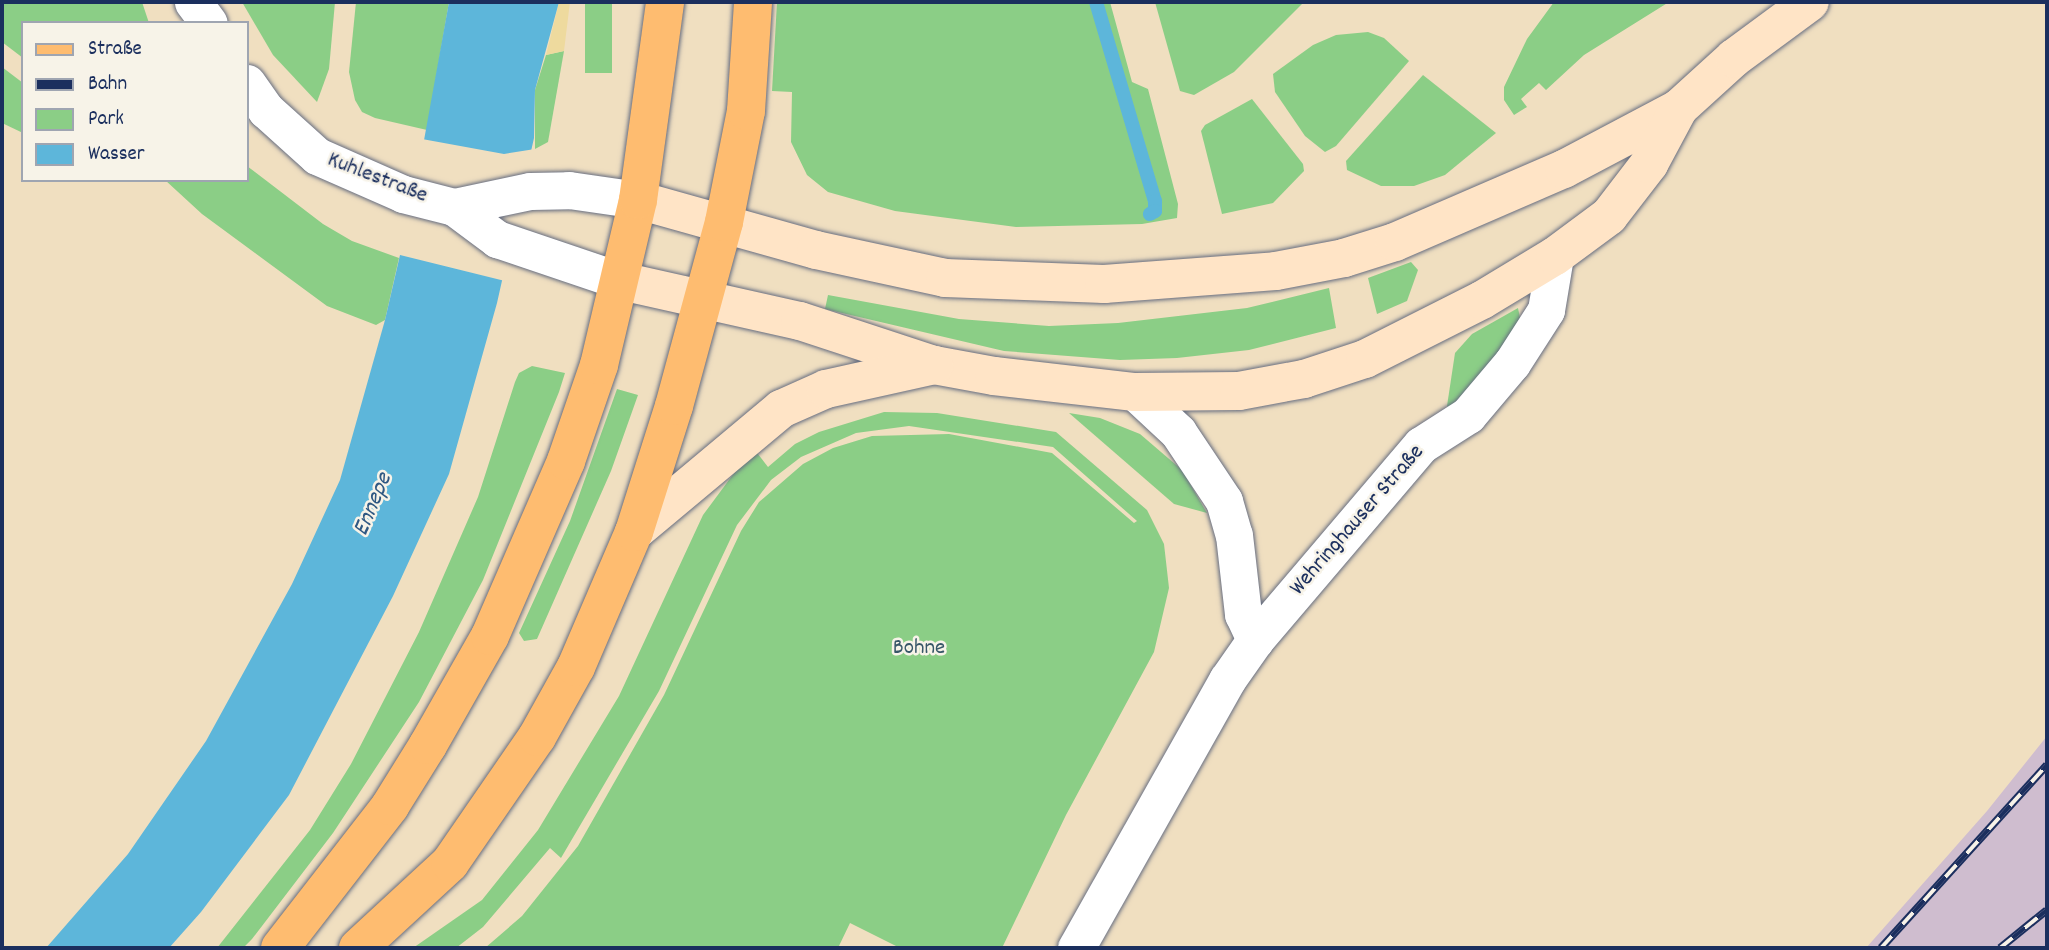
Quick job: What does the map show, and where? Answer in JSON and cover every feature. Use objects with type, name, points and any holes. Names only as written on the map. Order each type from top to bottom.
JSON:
[{"type":"main road","points":[[280,948],[390,806],[490,636],[566,461],[621,281],[638,200],[666,2]]},
{"type":"main road","points":[[358,948],[450,863],[529,748],[576,667],[634,532],[703,300],[723,222],[746,111],[753,2]]},
{"type":"main road","points":[[638,200],[816,250],[945,278],[1104,284],[1209,279],[1321,263],[1395,242],[1488,205],[1679,108],[1734,58],[1810,2]]},
{"type":"main road","points":[[621,281],[858,337],[934,365],[1135,392],[1239,391],[1304,379],[1365,359],[1482,300],[1555,256],[1609,216],[1649,164],[1679,108]]},
{"type":"main road","points":[[634,532],[781,410],[826,389],[934,365]]},
{"type":"street","name":"Kuhlestraße","points":[[248,84],[266,110],[317,156],[403,194],[454,207],[497,239],[621,281]]},
{"type":"street","name":"Kuhlestraße","points":[[454,207],[530,191],[569,190],[638,200]]},
{"type":"street","name":"Wehringhauser Straße","points":[[1076,948],[1201,721],[1255,640],[1421,445],[1468,415],[1538,327],[1555,256]]},
{"type":"street","points":[[1135,392],[1178,432],[1224,501],[1234,535],[1243,614],[1255,640]]},
{"type":"shaded area","points":[[2047,736],[2047,948],[1866,948],[1987,811]]},
{"type":"green space","points":[[2,2],[142,2],[148,21],[21,21],[21,56],[2,42]]},
{"type":"green space","points":[[242,2],[335,2],[329,69],[317,102],[273,55]]},
{"type":"green space","points":[[356,2],[449,2],[427,130],[375,118],[362,112],[355,100],[349,72]]},
{"type":"green space","points":[[585,2],[612,2],[612,73],[585,73]]},
{"type":"green space","points":[[777,2],[1110,2],[1132,82],[1148,89],[1178,204],[1177,218],[1142,224],[1016,227],[895,211],[828,192],[807,175],[791,142],[792,92],[772,91]]},
{"type":"green space","points":[[1155,2],[1304,2],[1234,72],[1194,95],[1180,91]]},
{"type":"green space","points":[[1554,2],[1669,2],[1584,55],[1546,90],[1539,83],[1521,99],[1527,107],[1514,115],[1504,100],[1504,87],[1527,39]]},
{"type":"green space","points":[[1368,32],[1384,38],[1409,61],[1336,146],[1325,152],[1305,136],[1275,92],[1273,74],[1313,45],[1336,35]]},
{"type":"green space","points":[[564,51],[548,142],[535,149],[535,90],[546,55]]},
{"type":"green space","points":[[2,67],[21,81],[21,132],[2,123]]},
{"type":"green space","points":[[1423,75],[1496,133],[1445,175],[1414,186],[1381,186],[1347,170],[1346,161]]},
{"type":"green space","points":[[1252,99],[1303,164],[1304,171],[1273,203],[1222,214],[1201,131],[1205,125]]},
{"type":"green space","points":[[248,167],[323,224],[352,241],[399,258],[385,320],[376,325],[327,306],[202,214],[167,182],[248,182]]},
{"type":"green space","points":[[1411,262],[1418,270],[1407,301],[1377,314],[1368,278]]},
{"type":"green space","points":[[1329,288],[1336,328],[1249,350],[1177,358],[1120,360],[1004,351],[825,309],[828,295],[959,319],[1049,326],[1118,323],[1247,308]]},
{"type":"green space","points":[[1518,308],[1521,323],[1516,334],[1450,408],[1447,406],[1455,353],[1472,334]]},
{"type":"green space","points":[[532,366],[565,373],[559,392],[483,580],[419,702],[333,833],[252,939],[243,948],[217,948],[310,830],[351,764],[419,632],[478,497],[519,373]]},
{"type":"green space","points":[[617,389],[638,395],[611,471],[537,639],[524,641],[519,633],[570,521]]},
{"type":"green space","name":"Bohne","points":[[884,412],[937,413],[1056,432],[1147,510],[1164,544],[1169,588],[1154,652],[1066,815],[1002,948],[900,948],[850,923],[838,948],[485,948],[522,916],[578,846],[664,695],[741,531],[759,502],[803,464],[833,448],[872,436],[949,434],[1052,453],[1134,523],[1137,521],[1053,447],[909,426],[856,433],[801,457],[771,480],[737,525],[659,691],[561,858],[550,848],[483,927],[456,948],[413,948],[482,900],[538,830],[619,696],[703,515],[746,457],[754,449],[768,467],[795,444],[819,432]]},
{"type":"green space","points":[[1069,413],[1100,418],[1140,434],[1182,470],[1207,513],[1174,504]]},
{"type":"sand","points":[[559,2],[570,2],[564,51],[546,55]]},
{"type":"water","name":"Ennepe","points":[[449,2],[559,2],[535,90],[534,138],[497,303],[449,474],[393,596],[289,795],[201,912],[169,948],[46,948],[128,854],[206,741],[292,584],[340,480],[385,320],[415,190]]},
{"type":"pier","points":[[422,139],[504,154],[535,149],[505,281],[396,254]]},
{"type":"waterway","points":[[1096,2],[1155,201],[1155,211],[1150,214]]},
{"type":"railway","points":[[1881,948],[2047,765]]},
{"type":"railway","points":[[2000,948],[2047,910]]}]
